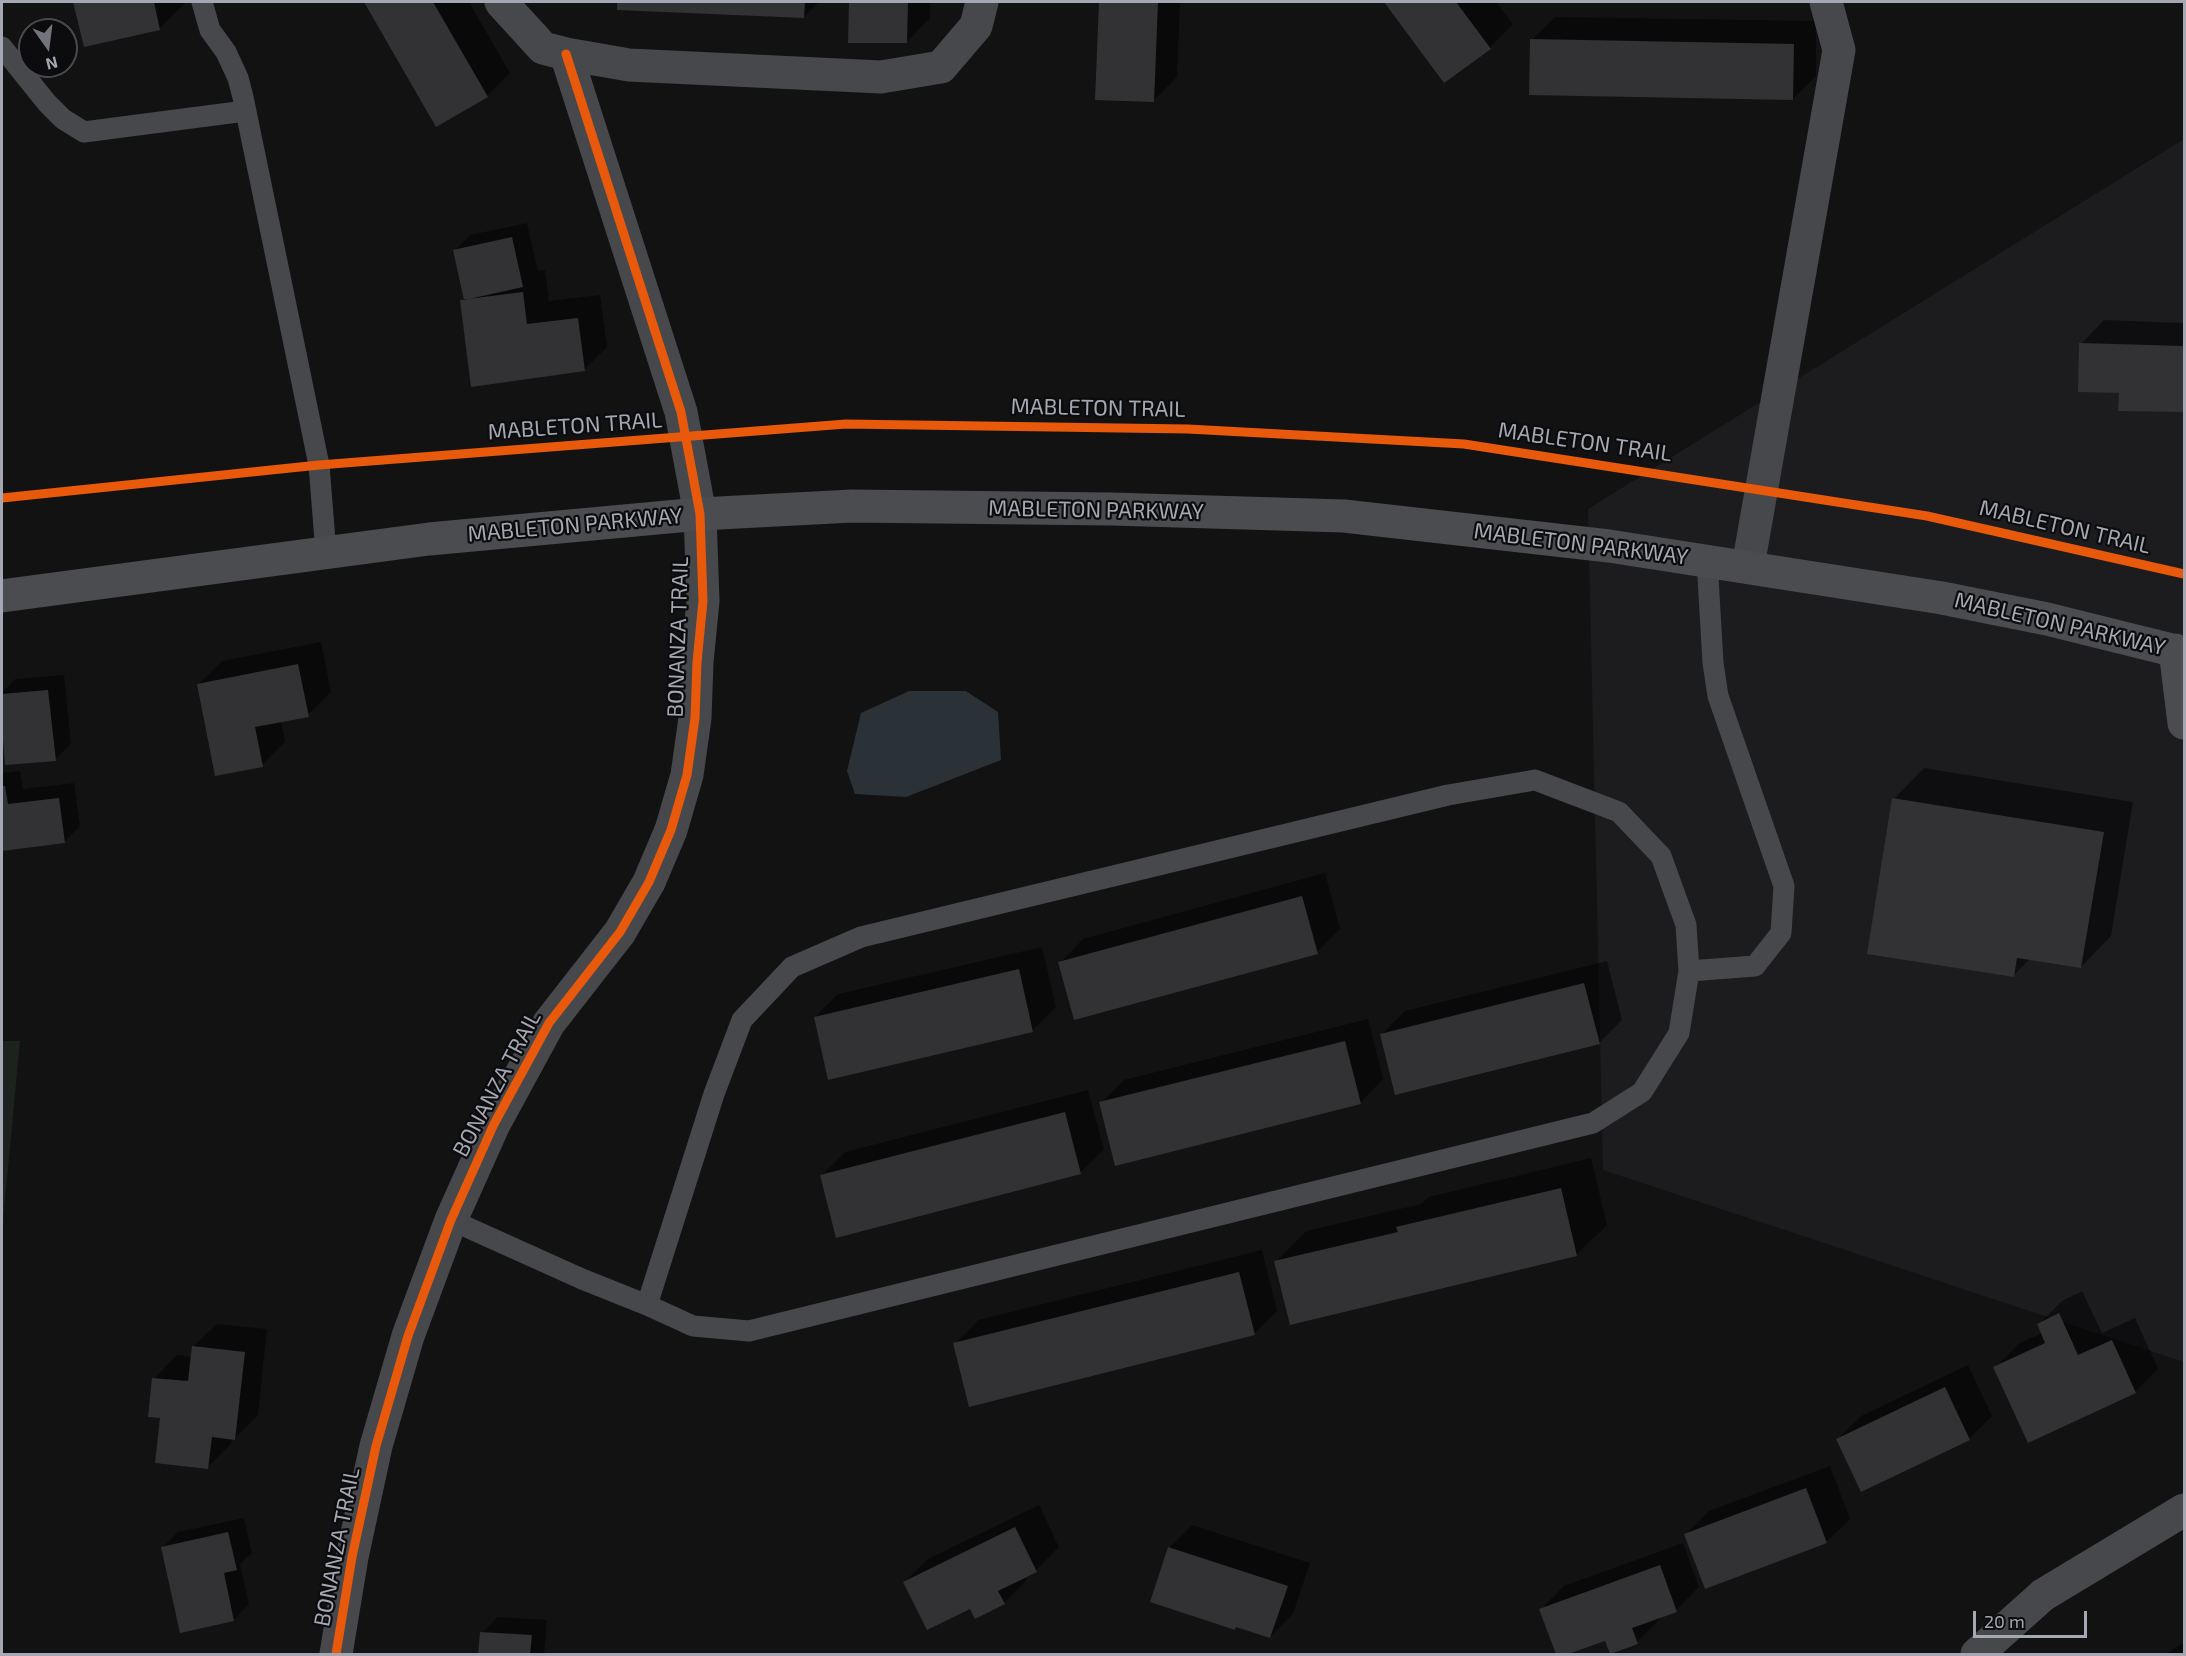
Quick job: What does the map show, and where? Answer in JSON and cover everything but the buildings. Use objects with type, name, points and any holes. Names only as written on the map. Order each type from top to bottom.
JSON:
[{"type":"main road","name":"MABLETON PARKWAY","points":[[2,596],[429,539],[700,514],[864,506],[1111,509],[1344,516],[1609,546],[1942,598],[2047,619],[2180,652]]},
{"type":"main road","points":[[2180,652],[2184,723]]},
{"type":"street","points":[[501,2],[543,48],[566,54],[629,65],[881,77],[941,67],[976,26],[982,2]]},
{"type":"street","points":[[1748,566],[1839,50],[1826,2]]},
{"type":"street","name":"BONANZA TRAIL","points":[[336,1654],[352,1557],[376,1446],[408,1336],[451,1220],[494,1124],[549,1023],[620,932],[649,882],[671,830],[687,775],[695,718],[697,662],[703,601],[700,514],[681,412],[566,54]]},
{"type":"street","points":[[1977,1654],[2043,1595],[2184,1510]]},
{"type":"lane","points":[[202,2],[210,30],[225,52],[238,78],[319,465],[326,553]]},
{"type":"lane","points":[[2,47],[47,103],[63,119],[84,132],[245,111]]},
{"type":"lane","points":[[1689,971],[1755,966],[1781,933],[1784,886],[1718,696],[1713,663],[1707,560]]},
{"type":"lane","points":[[451,1220],[693,1326],[749,1331],[1593,1123],[1642,1092],[1679,1033],[1689,971],[1686,925],[1661,856],[1619,812],[1535,780],[1448,795],[861,938],[792,967],[742,1020],[714,1094],[647,1305]]},
{"type":"shaded area","points":[[2184,139],[2184,1362],[1603,1170],[1588,509]]},
{"type":"shaded area","points":[[909,691],[966,691],[998,712],[1001,760],[906,797],[855,794],[847,771],[861,713]]},
{"type":"shaded area","points":[[2,1041],[20,1041],[2,1232]]},
{"type":"cycle path","points":[[336,1654],[352,1557],[376,1446],[408,1336],[451,1220],[494,1124],[549,1023],[620,932],[649,882],[671,830],[687,775],[695,718],[697,662],[703,601],[700,514],[681,412],[566,54]]},
{"type":"cycle path","name":"MABLETON TRAIL","points":[[2,498],[319,465],[846,424],[1188,429],[1464,444],[1927,516],[2184,574]]}]
